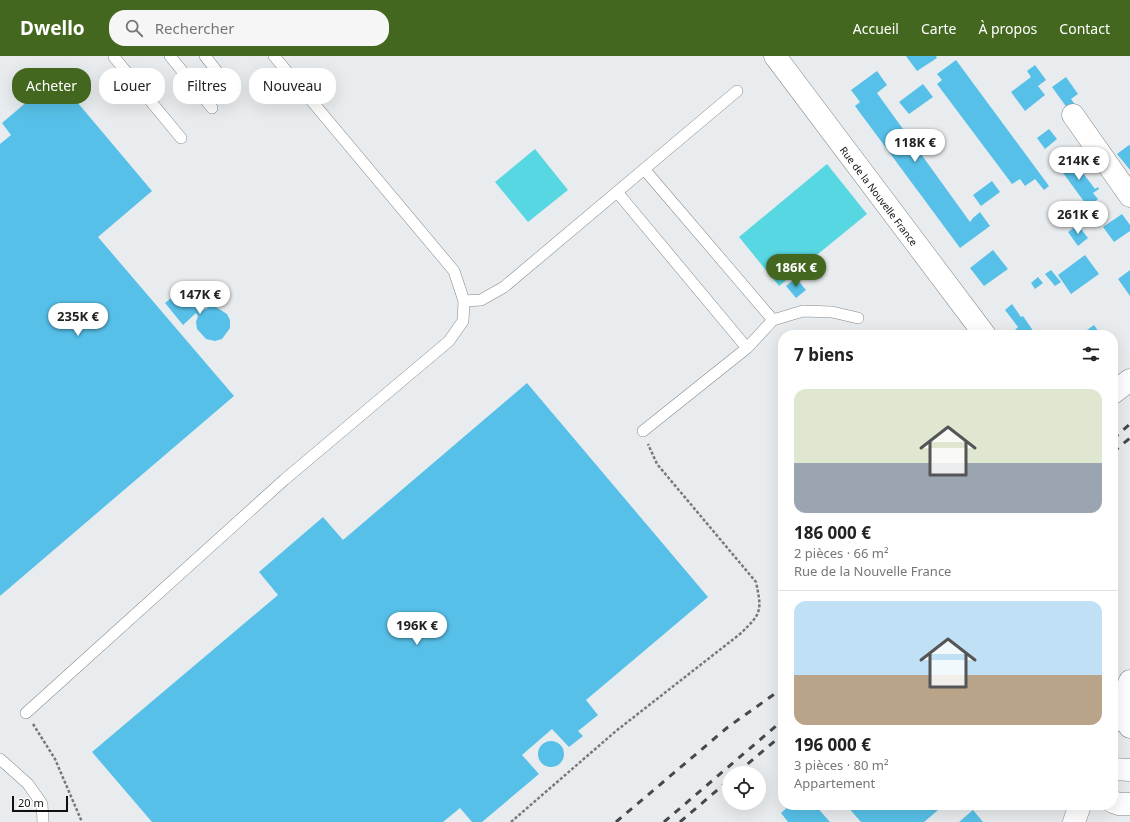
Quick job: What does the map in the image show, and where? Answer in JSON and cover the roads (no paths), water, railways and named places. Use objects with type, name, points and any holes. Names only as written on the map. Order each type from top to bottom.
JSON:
[{"type":"street","name":"Rue de la Nouvelle France","points":[[775,56],[981,330]]},
{"type":"street","points":[[1073,115],[1130,196]]},
{"type":"street","points":[[1118,389],[1130,380]]},
{"type":"street","points":[[1120,720],[1130,681]]},
{"type":"street","points":[[1118,769],[1130,770]]},
{"type":"street","points":[[1118,804],[1130,804]]},
{"type":"street","points":[[1074,822],[1078,810]]},
{"type":"street","points":[[1124,822],[1130,816]]},
{"type":"lane","points":[[115,56],[114,57],[181,138]]},
{"type":"lane","points":[[170,56],[212,108]]},
{"type":"lane","points":[[205,56],[214,68]]},
{"type":"lane","points":[[26,713],[284,480],[449,341],[463,322],[464,301],[454,271],[274,56]]},
{"type":"lane","points":[[464,301],[481,300],[504,287],[737,91]]},
{"type":"lane","points":[[644,169],[773,320]]},
{"type":"lane","points":[[617,192],[747,348]]},
{"type":"lane","points":[[643,431],[747,348],[773,320],[803,311],[832,312],[858,318]]},
{"type":"lane","points":[[0,759],[28,784],[42,804],[43,822]]},
{"type":"water","points":[[535,149],[568,190],[528,222],[495,182]]},
{"type":"water","points":[[827,164],[867,214],[779,286],[739,237]]},
{"type":"railway","points":[[1118,435],[1130,424]]},
{"type":"railway","points":[[1118,448],[1130,438]]},
{"type":"railway","points":[[616,822],[728,727],[778,692]]},
{"type":"railway","points":[[664,822],[778,724]]},
{"type":"railway","points":[[745,766],[778,738]]},
{"type":"railway","points":[[680,822],[722,786]]}]
